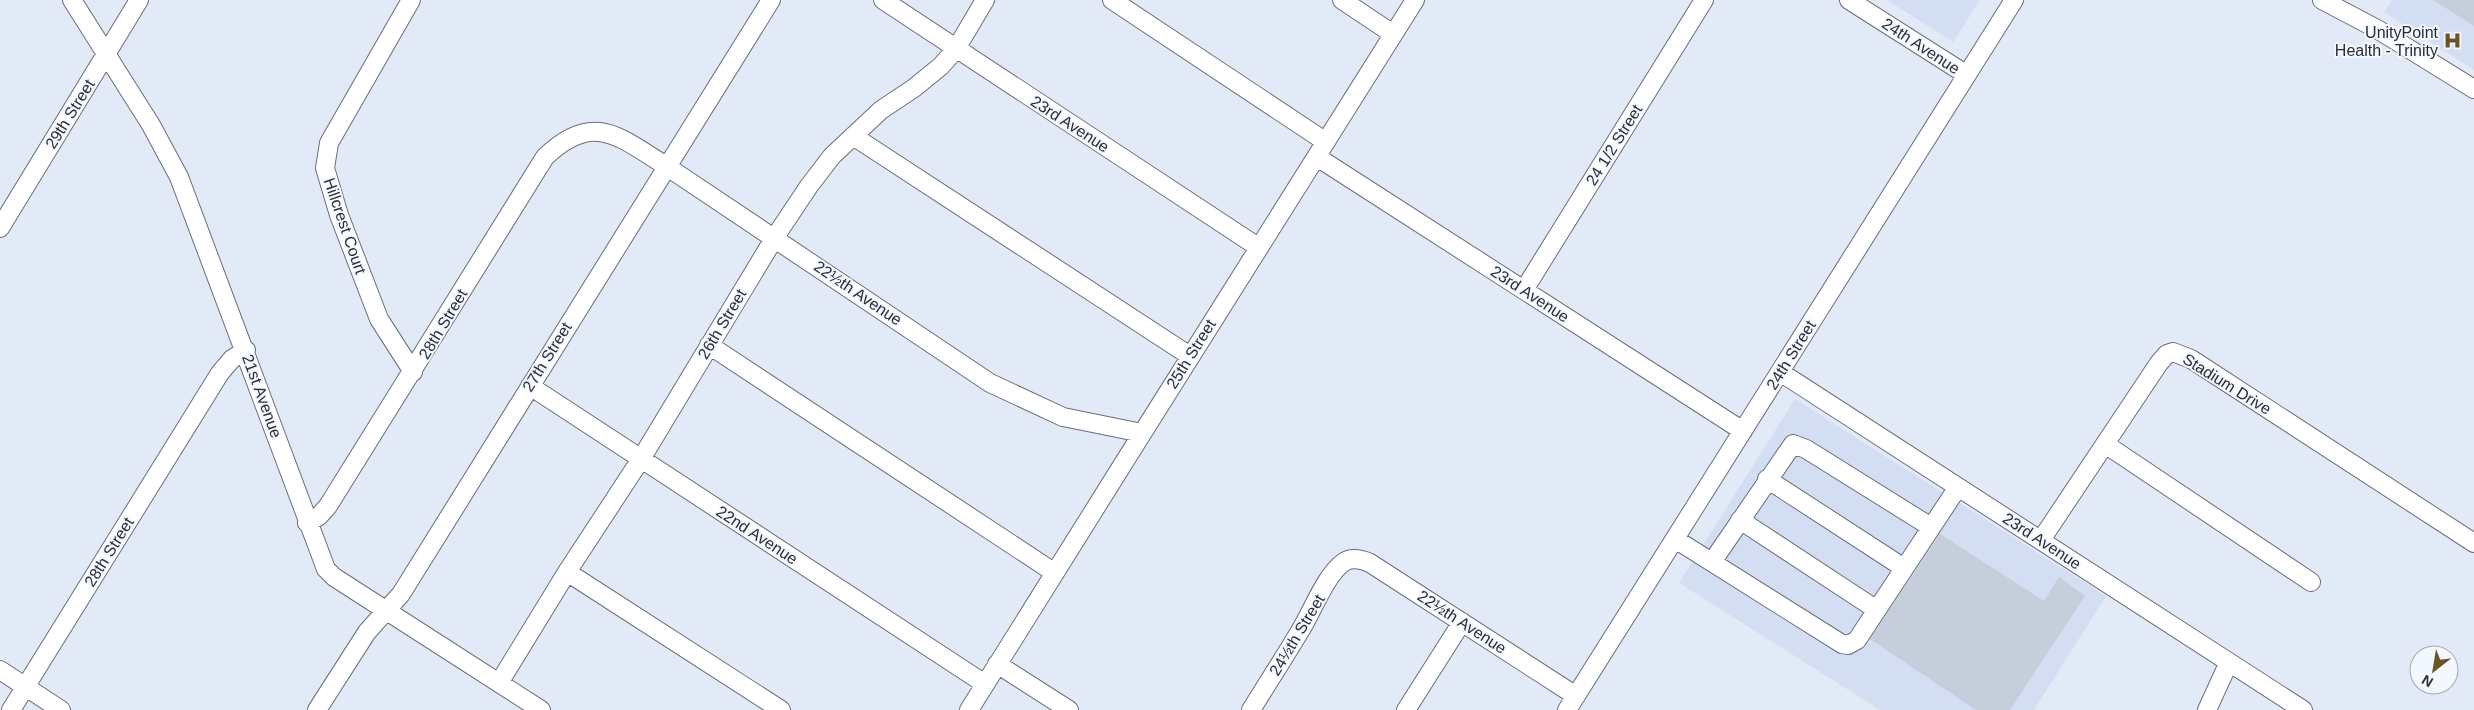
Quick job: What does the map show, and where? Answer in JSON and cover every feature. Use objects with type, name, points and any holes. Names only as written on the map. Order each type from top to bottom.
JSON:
[{"type":"street","name":"21st Avenue","points":[[72,0],[151,125],[179,177],[246,350],[307,522],[326,569],[334,577],[541,710]]},
{"type":"street","name":"29th Street","points":[[0,228],[138,0]]},
{"type":"street","name":"Hillcrest Court","points":[[411,0],[329,143],[325,168],[339,215],[379,319],[413,372]]},
{"type":"street","name":"27th Street","points":[[317,710],[367,632],[401,594],[771,0]]},
{"type":"street","name":"23rd Avenue","points":[[883,0],[1258,247]]},
{"type":"street","name":"26th Street","points":[[499,683],[567,572],[641,459],[775,237],[832,156],[881,110],[930,76],[956,49],[985,0]]},
{"type":"street","name":"23rd Avenue","points":[[1112,0],[1322,150],[1524,290],[1743,431]]},
{"type":"street","points":[[1342,0],[1394,34]]},
{"type":"street","name":"25th Street","points":[[969,710],[1258,247],[1322,150],[1415,0]]},
{"type":"street","name":"24 1/2 Street","points":[[1524,290],[1704,0]]},
{"type":"street","name":"24th Avenue","points":[[1849,0],[1967,75]]},
{"type":"street","name":"24th Street","points":[[1572,703],[2014,0]]},
{"type":"street","points":[[2322,0],[2377,29],[2474,89]]},
{"type":"street","name":"22½th Avenue","points":[[584,133],[592,131],[605,133],[625,140],[775,237],[990,383],[1063,417],[1142,433]]},
{"type":"street","name":"28th Street","points":[[307,522],[319,516],[328,506],[545,157],[570,136],[584,133]]},
{"type":"street","points":[[853,136],[1190,356]]},
{"type":"street","points":[[709,345],[1055,573]]},
{"type":"street","name":"28th Street","points":[[11,710],[220,373],[232,359],[246,350]]},
{"type":"street","name":"Stadium Drive","points":[[2041,540],[2159,363],[2167,354],[2173,352],[2191,359],[2474,544]]},
{"type":"street","name":"23rd Avenue","points":[[1780,372],[2303,710]]},
{"type":"street","name":"22nd Avenue","points":[[530,386],[985,684]]},
{"type":"street","points":[[1712,562],[1792,444],[1799,445],[1931,527]]},
{"type":"street","points":[[2105,444],[2311,582]]},
{"type":"street","points":[[1767,479],[1904,568]]},
{"type":"street","points":[[1675,539],[1842,644],[1848,645],[1857,640],[1958,486]]},
{"type":"street","points":[[1740,520],[1877,610]]},
{"type":"street","name":"22½th Avenue","points":[[1345,562],[1362,559],[1370,563],[1462,622],[1572,703]]},
{"type":"street","name":"24½th Street","points":[[1251,710],[1301,630],[1330,578],[1345,562]]},
{"type":"street","points":[[567,572],[782,710]]},
{"type":"street","points":[[1406,710],[1462,622]]},
{"type":"street","points":[[2207,710],[2229,662]]},
{"type":"street","points":[[997,664],[1069,710]]},
{"type":"street","points":[[0,670],[61,710]]},
{"type":"shaded area","points":[[1887,0],[1980,0],[1953,42]]},
{"type":"shaded area","name":"UnityPoint Health - Trinity","points":[[2392,0],[2474,0],[2474,70],[2384,12]]},
{"type":"shaded area","points":[[1795,399],[2106,596],[2034,710],[1880,710],[1679,583]]},
{"type":"building","points":[[2433,0],[2474,0],[2474,26]]},
{"type":"building","points":[[1940,534],[2044,601],[2059,577],[2085,596],[2010,710],[1976,710],[1870,639]]},
{"type":"place","name":"UnityPoint Health - Trinity","points":[[2452,41]]}]
